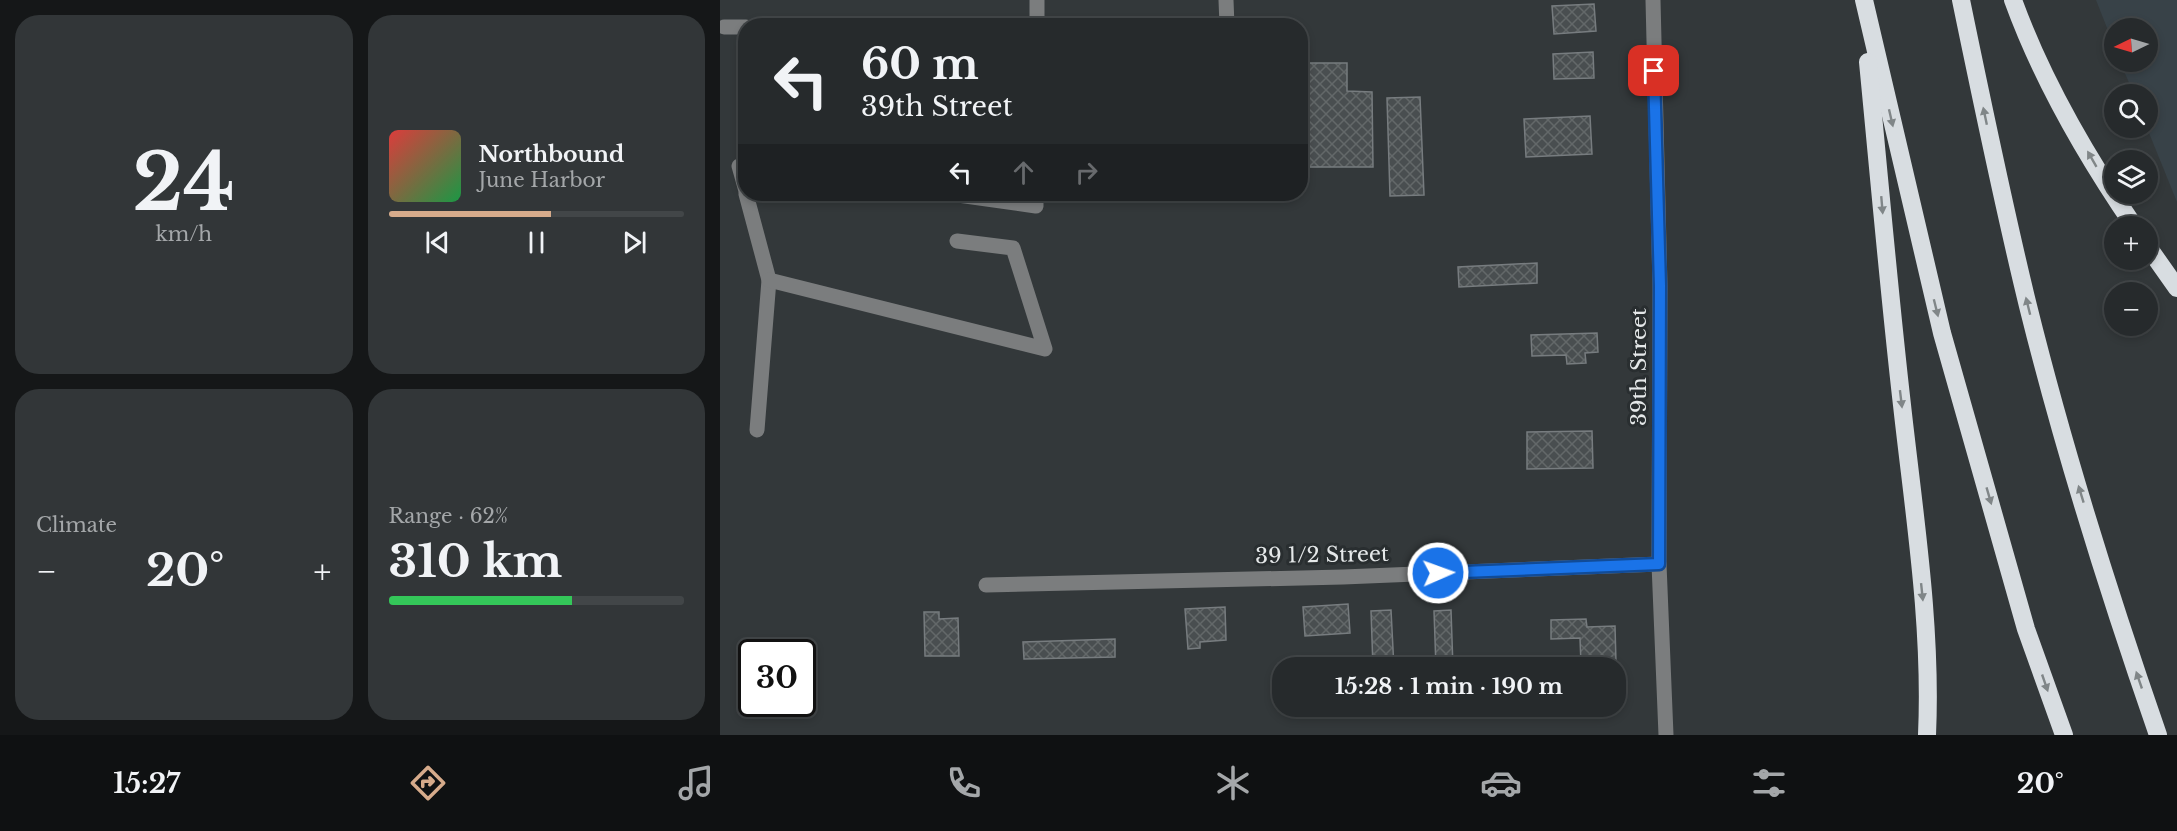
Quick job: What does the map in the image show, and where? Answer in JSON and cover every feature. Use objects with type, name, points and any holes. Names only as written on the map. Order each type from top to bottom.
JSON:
[{"type":"highway","points":[[1863,0],[1898,375],[1924,610],[1927,735]]},
{"type":"highway","points":[[1863,0],[1942,333],[2026,628],[2064,735]]},
{"type":"highway","points":[[1961,0],[1997,173],[2040,352],[2064,440],[2129,651],[2158,735]]},
{"type":"highway","points":[[2013,0],[2022,25],[2062,109],[2127,216]]},
{"type":"highway","points":[[2158,261],[2177,288]]},
{"type":"street","points":[[1037,0],[1037,18]]},
{"type":"street","points":[[1226,0],[1227,18]]},
{"type":"street","name":"39th Street","points":[[1653,0],[1660,286],[1659,564],[1666,735]]},
{"type":"street","points":[[724,27],[738,27]]},
{"type":"street","points":[[748,201],[769,280],[757,430]]},
{"type":"street","points":[[1001,201],[1036,206],[1036,201]]},
{"type":"street","points":[[769,280],[1045,349],[1013,248],[957,241]]},
{"type":"street","name":"39 1/2 Street","points":[[986,585],[1343,577],[1659,564]]},
{"type":"shaded area","points":[[2096,0],[2177,0],[2177,202],[2158,150],[2156,150],[2151,138],[2158,138],[2158,84],[2130,84],[2124,72],[2158,72],[2158,18],[2104,18],[2104,20]]},
{"type":"building","points":[[1594,4],[1596,31],[1554,34],[1552,6]]},
{"type":"building","points":[[1593,52],[1594,78],[1554,79],[1553,54]]},
{"type":"building","points":[[1308,63],[1347,63],[1347,91],[1372,92],[1373,167],[1308,167]]},
{"type":"building","points":[[1420,97],[1424,195],[1390,196],[1387,98]]},
{"type":"building","points":[[1590,116],[1592,154],[1526,157],[1524,119]]},
{"type":"building","points":[[1537,263],[1537,283],[1459,287],[1458,267]]},
{"type":"building","points":[[1597,333],[1598,352],[1585,353],[1586,363],[1567,364],[1566,355],[1532,356],[1531,335]]},
{"type":"building","points":[[1592,431],[1593,468],[1527,469],[1527,432]]},
{"type":"building","points":[[1348,604],[1350,633],[1305,636],[1303,607]]},
{"type":"building","points":[[1225,607],[1226,640],[1200,642],[1200,648],[1188,649],[1185,609]]},
{"type":"building","points":[[1391,610],[1393,657],[1373,657],[1371,611]]},
{"type":"building","points":[[1451,610],[1453,657],[1436,657],[1434,611]]},
{"type":"building","points":[[924,612],[939,612],[939,619],[958,618],[959,656],[925,656]]},
{"type":"building","points":[[1586,619],[1587,627],[1615,626],[1616,657],[1581,657],[1580,638],[1551,639],[1551,620]]},
{"type":"building","points":[[1115,639],[1115,657],[1024,659],[1023,642]]},
{"type":"route","points":[[1438,573],[1659,564],[1660,286],[1654,71]]}]
